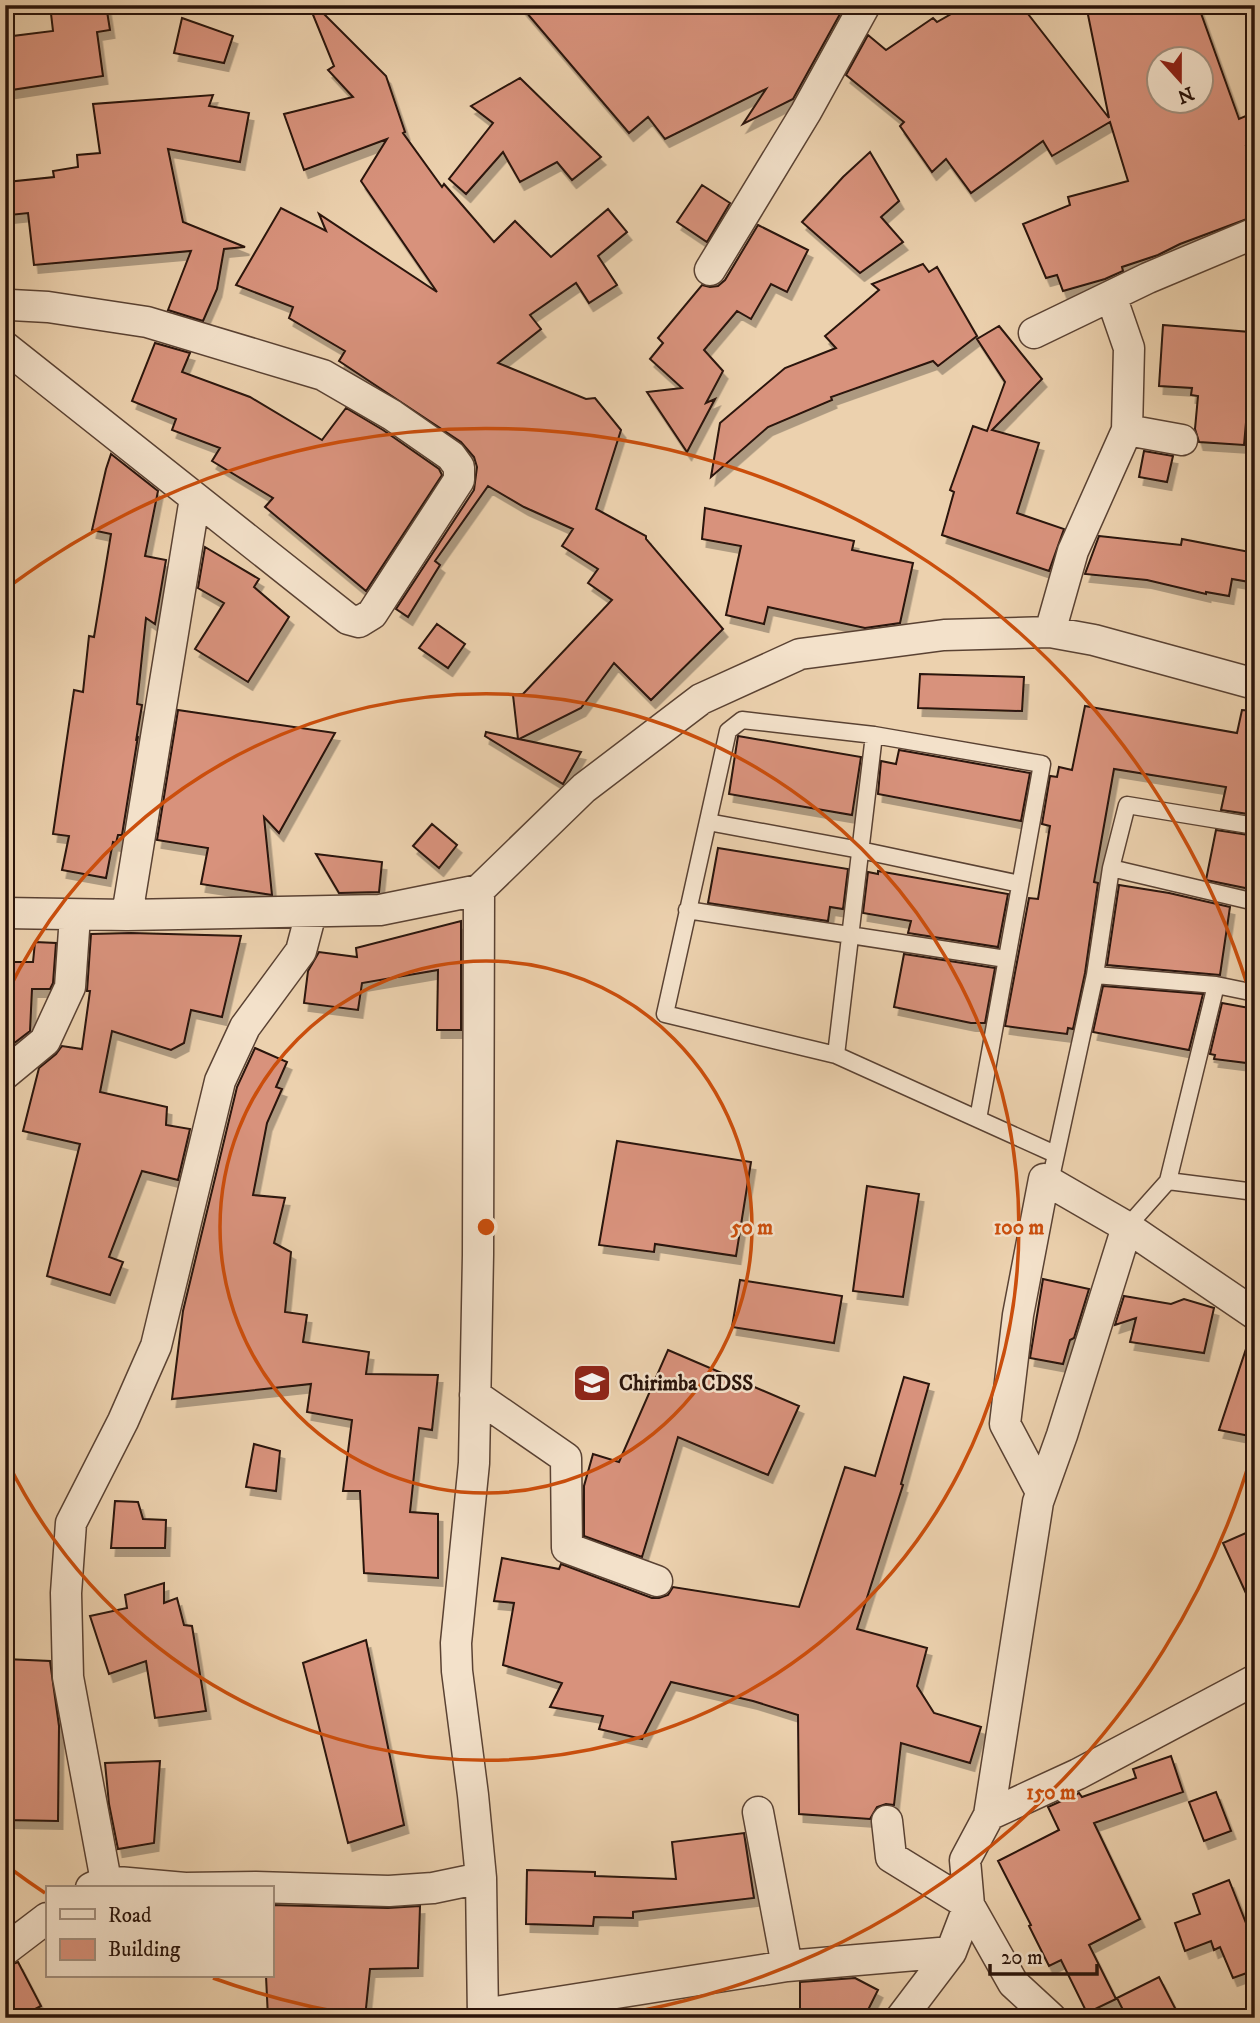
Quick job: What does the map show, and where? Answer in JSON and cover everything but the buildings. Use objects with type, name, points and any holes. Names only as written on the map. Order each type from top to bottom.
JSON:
[{"type":"street","points":[[710,270],[806,112],[865,5]]},
{"type":"street","points":[[1034,333],[1255,233]]},
{"type":"street","points":[[1051,632],[1073,551],[1127,430],[1129,348],[1111,296]]},
{"type":"street","points":[[5,306],[11,304],[48,307],[147,322],[323,375],[392,415],[451,456],[459,467],[459,480],[372,614],[359,622],[348,619],[5,346]]},
{"type":"street","points":[[1127,430],[1182,440]]},
{"type":"street","points":[[127,915],[195,498]]},
{"type":"street","points":[[5,913],[75,916],[380,911],[479,890],[584,788],[701,699],[800,654],[944,635],[1051,632],[1094,640],[1255,684]]},
{"type":"street","points":[[479,890],[474,1463],[456,1643],[481,1878],[483,2016],[787,1966],[951,1952]]},
{"type":"street","points":[[142,1886],[98,1884],[68,1676],[66,1593],[71,1523],[123,1421],[156,1346],[220,1081],[244,1027],[301,951],[312,913]]},
{"type":"street","points":[[5,1074],[45,1041],[70,987],[75,916]]},
{"type":"street","points":[[1041,1492],[1005,1424],[1018,1315],[1044,1180],[1053,1168],[1127,1227],[1255,1314]]},
{"type":"street","points":[[1051,2018],[1013,1983],[970,1905],[965,1860],[989,1815],[1041,1492],[1066,1422],[1127,1227]]},
{"type":"street","points":[[475,1395],[566,1458],[567,1548],[657,1581]]},
{"type":"street","points":[[989,1815],[1078,1774],[1255,1680]]},
{"type":"street","points":[[758,1812],[787,1966]]},
{"type":"street","points":[[887,1821],[891,1857],[970,1905]]},
{"type":"street","points":[[273,1888],[389,1891],[433,1888],[481,1878]]},
{"type":"street","points":[[901,2018],[951,1952],[970,1905]]},
{"type":"street","points":[[5,1950],[46,1919]]},
{"type":"lane","points":[[978,1119],[1042,764],[874,735],[742,720],[728,731],[665,1014],[836,1055],[978,1119],[1053,1168],[1095,975],[1111,868],[1127,805],[1255,826]]},
{"type":"lane","points":[[836,1055],[874,735]]},
{"type":"lane","points":[[708,822],[860,850],[1020,884]]},
{"type":"lane","points":[[1111,868],[1255,902]]},
{"type":"lane","points":[[687,910],[1006,959]]},
{"type":"lane","points":[[1095,975],[1216,985],[1255,993]]},
{"type":"lane","points":[[1127,1227],[1168,1181],[1216,985]]},
{"type":"lane","points":[[1168,1181],[1255,1192]]},
{"type":"place","name":"Chirimba CDSS","points":[[592,1383]]}]
